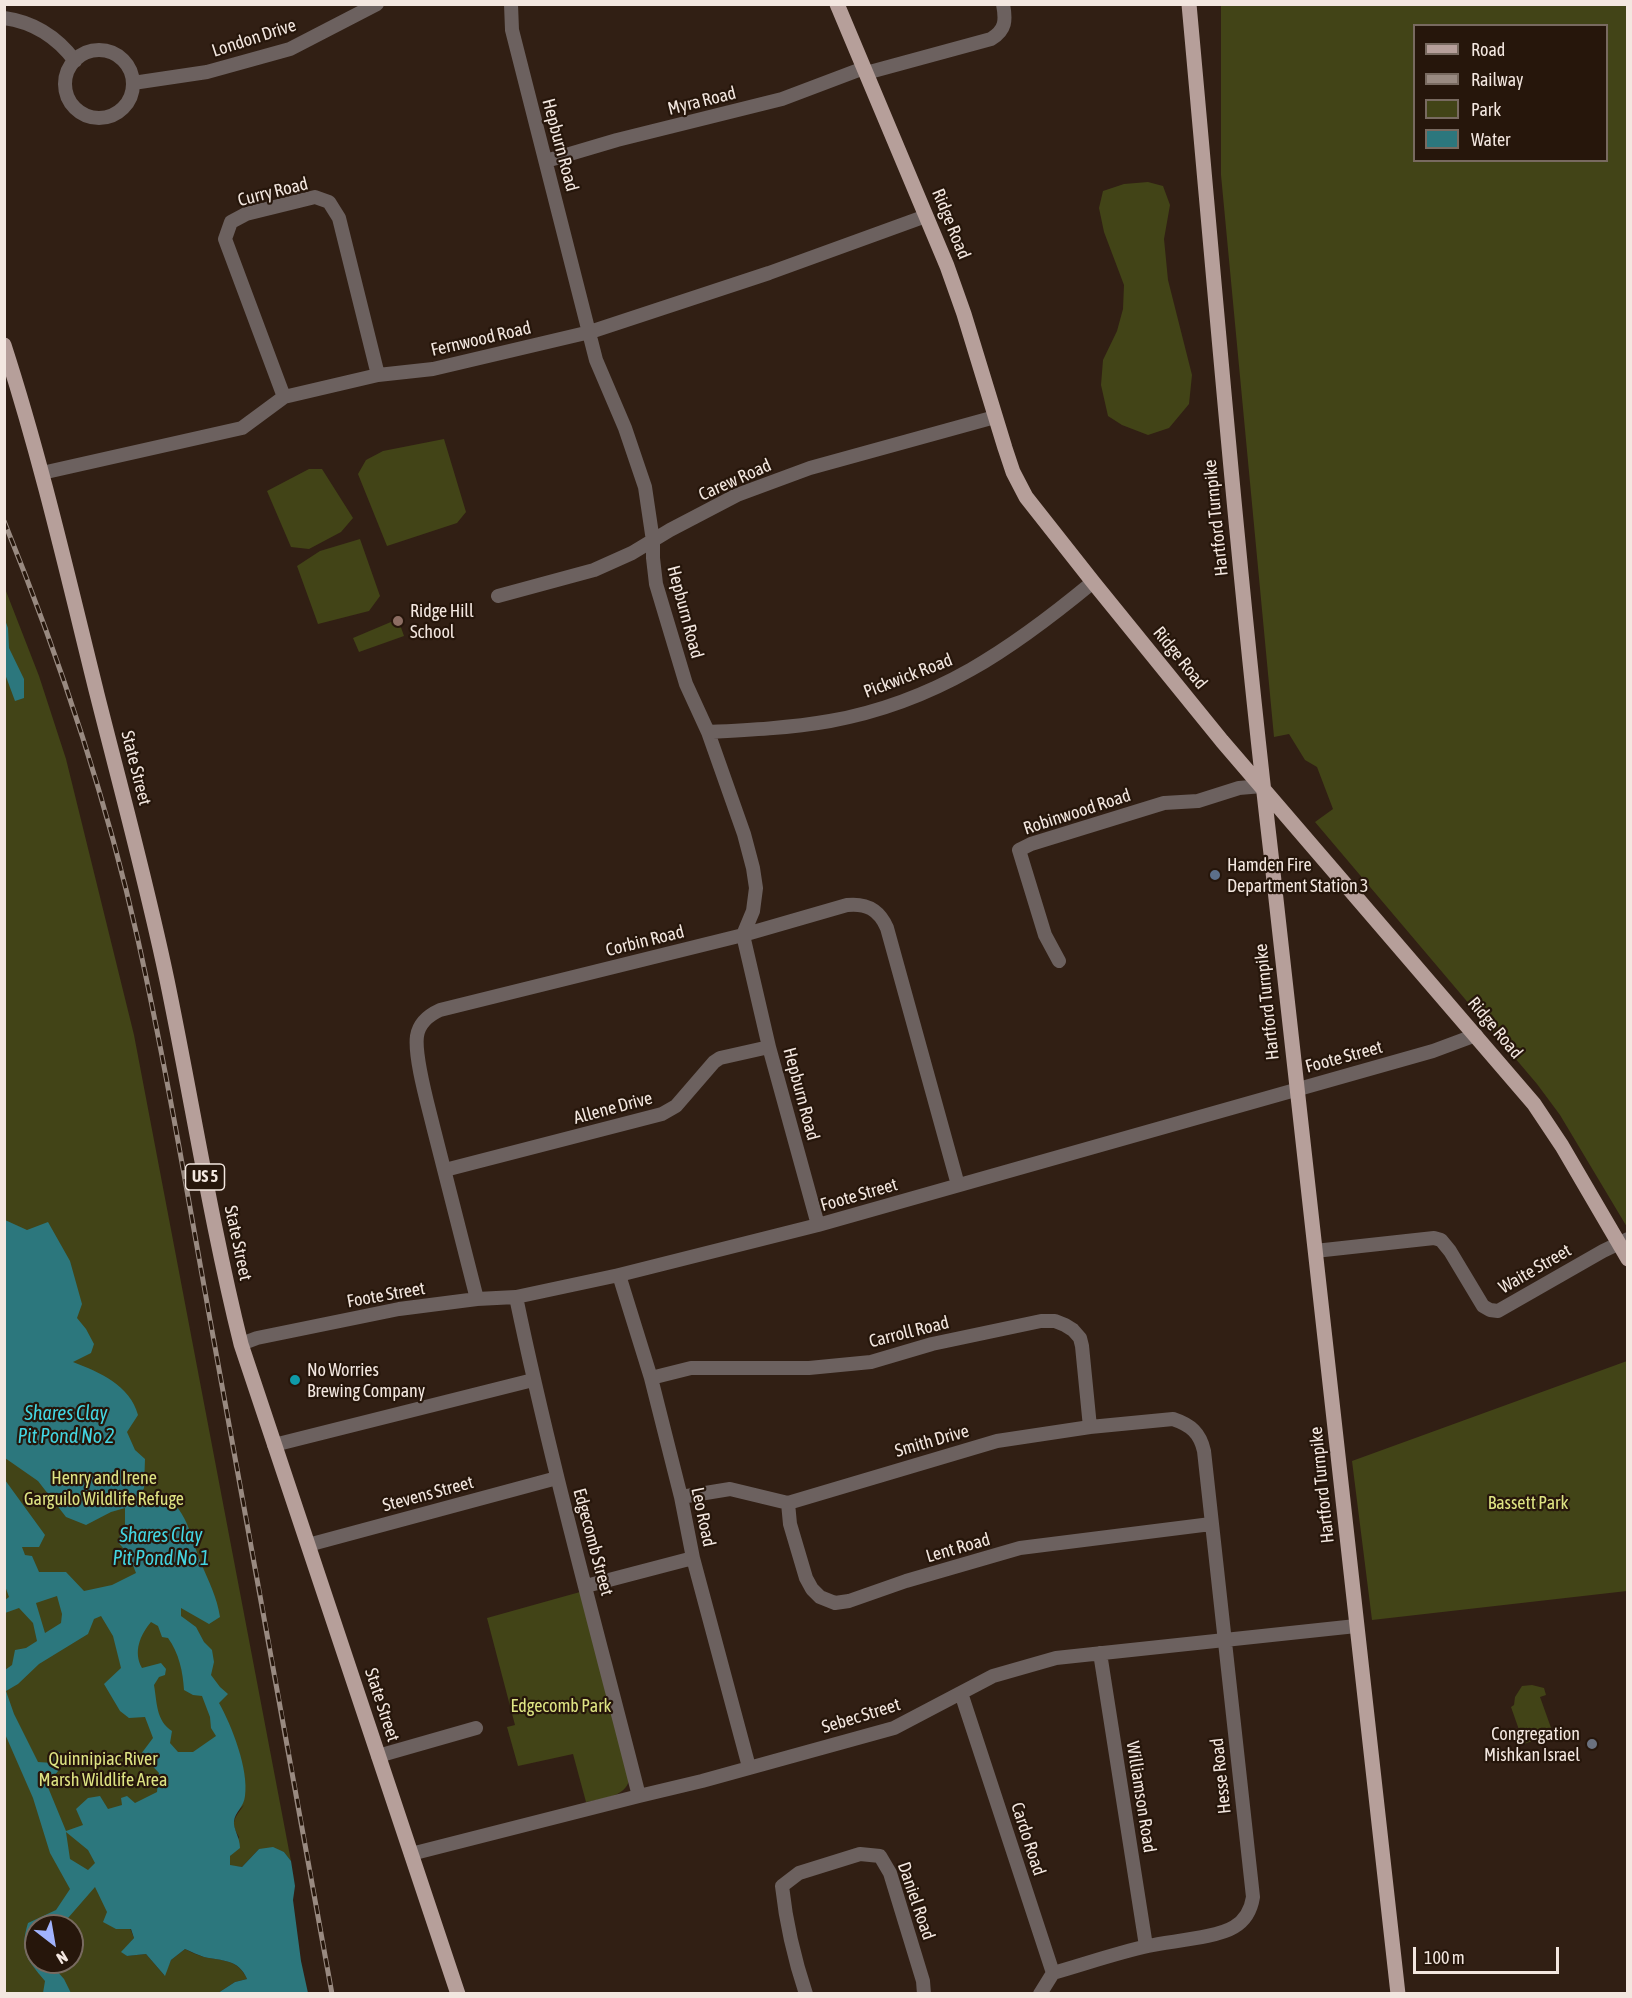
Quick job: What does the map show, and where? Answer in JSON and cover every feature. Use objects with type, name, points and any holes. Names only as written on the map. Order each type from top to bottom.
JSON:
[{"type":"main road","name":"Ridge Road","points":[[837,4],[958,295],[1013,472],[1026,497],[1222,741],[1476,1035],[1543,1117],[1623,1241],[1628,1259]]},
{"type":"main road","name":"Hartford Turnpike","points":[[1189,4],[1262,786],[1398,1994]]},
{"type":"main road","name":"State Street","points":[[4,345],[42,473],[159,947],[221,1258],[241,1344],[458,1994]]},
{"type":"street","name":"London Drive","points":[[133,83],[207,72],[290,49],[377,4]]},
{"type":"street","name":"Hepburn Road","points":[[511,4],[512,30],[597,360],[625,428],[645,487],[653,541],[656,584],[686,684],[708,732],[744,834],[753,868],[756,888],[753,911],[743,935],[769,1047],[818,1225]]},
{"type":"street","name":"Myra Road","points":[[546,161],[782,99],[865,71],[991,39],[1004,28],[1003,4]]},
{"type":"street","points":[[4,18],[35,26],[64,47],[75,61]]},
{"type":"street","points":[[102,50],[120,57],[132,73],[132,94],[127,104],[110,116],[98,118],[88,116],[78,110],[66,92],[69,70],[75,61],[82,55],[102,50]]},
{"type":"street","name":"Curry Road","points":[[284,396],[225,239],[231,222],[246,214],[315,197],[329,202],[339,218],[378,375]]},
{"type":"street","name":"Fernwood Road","points":[[42,473],[242,428],[284,396],[378,375],[433,369],[590,332],[779,270],[926,216]]},
{"type":"street","name":"Carew Road","points":[[498,596],[594,570],[632,553],[737,495],[810,468],[995,417]]},
{"type":"street","name":"Pickwick Road","points":[[708,732],[775,728],[832,721],[900,702],[936,688],[963,675],[1020,639],[1093,582]]},
{"type":"street","name":"Robinwood Road","points":[[1059,961],[1045,935],[1019,850],[1031,844],[1164,803],[1198,801],[1239,788],[1262,786]]},
{"type":"street","name":"Corbin Road","points":[[477,1299],[427,1100],[417,1051],[419,1029],[432,1014],[440,1010],[743,935],[847,904],[864,904],[871,907],[883,919],[958,1185]]},
{"type":"street","name":"Foote Street","points":[[241,1344],[257,1338],[399,1309],[477,1299],[516,1298],[818,1225],[1433,1051],[1476,1035]]},
{"type":"street","name":"Allene Drive","points":[[445,1170],[662,1114],[676,1106],[720,1058],[769,1047]]},
{"type":"street","name":"Waite Street","points":[[1315,1251],[1441,1240],[1483,1306],[1498,1311],[1623,1241]]},
{"type":"street","name":"Leo Road","points":[[618,1275],[651,1378],[681,1497],[693,1558],[749,1767]]},
{"type":"street","name":"Edgecomb Street","points":[[516,1298],[557,1478],[639,1796]]},
{"type":"street","name":"Carroll Road","points":[[651,1378],[691,1368],[809,1368],[871,1362],[932,1344],[1003,1328],[1041,1321],[1055,1321],[1073,1330],[1080,1338],[1090,1427]]},
{"type":"street","points":[[274,1445],[533,1380]]},
{"type":"street","name":"Smith Drive","points":[[681,1497],[729,1489],[788,1503],[997,1441],[1090,1427],[1173,1419],[1195,1430]]},
{"type":"street","name":"Hesse Road","points":[[1053,1973],[1146,1946],[1232,1929],[1247,1915],[1252,1906],[1253,1897],[1204,1451],[1201,1439],[1195,1430]]},
{"type":"street","name":"Stevens Street","points":[[308,1545],[557,1478]]},
{"type":"street","name":"Lent Road","points":[[788,1503],[790,1524],[806,1578],[820,1598],[835,1603],[849,1601],[906,1581],[1020,1548],[1211,1524]]},
{"type":"street","points":[[586,1586],[693,1558]]},
{"type":"street","name":"Sebec Street","points":[[411,1854],[702,1781],[894,1728],[993,1676],[1056,1658],[1356,1626]]},
{"type":"street","name":"Williamson Road","points":[[1100,1653],[1146,1946]]},
{"type":"street","name":"Cardo Road","points":[[961,1693],[1053,1973]]},
{"type":"street","points":[[378,1756],[476,1728]]},
{"type":"street","name":"Daniel Road","points":[[806,1994],[796,1964],[782,1886],[799,1874],[860,1854],[880,1856],[890,1873],[923,1981],[924,1994]]},
{"type":"street","points":[[1040,1994],[1053,1973]]},
{"type":"green space","points":[[1221,5],[1627,5],[1627,1227],[1560,1115],[1537,1084],[1315,822],[1333,809],[1317,767],[1305,760],[1289,734],[1274,737],[1221,175]]},
{"type":"green space","points":[[1148,182],[1163,186],[1170,205],[1164,239],[1168,280],[1192,375],[1189,404],[1169,428],[1148,435],[1122,425],[1108,416],[1101,385],[1103,360],[1117,331],[1123,309],[1124,285],[1104,232],[1099,208],[1103,191],[1124,184]]},
{"type":"green space","points":[[444,439],[466,512],[457,523],[387,546],[358,474],[366,460],[383,451]]},
{"type":"green space","points":[[309,469],[322,469],[353,518],[341,532],[309,549],[291,547],[267,491]]},
{"type":"green space","points":[[360,539],[380,596],[369,611],[318,624],[297,566],[320,551]]},
{"type":"green space","points":[[4,586],[39,676],[66,759],[134,1035],[291,1861],[284,1852],[259,1849],[242,1867],[230,1866],[230,1856],[239,1837],[234,1821],[244,1805],[116,1929],[130,1928],[134,1938],[122,1952],[127,1956],[146,1954],[164,1975],[171,1960],[185,1949],[201,1956],[234,1964],[247,1979],[235,1982],[218,1993],[71,1993],[62,1978],[70,1993],[5,1993]]},
{"type":"green space","points":[[398,619],[404,636],[359,652],[353,638]]},
{"type":"green space","name":"Bassett Park","points":[[1627,1361],[1627,1591],[1372,1620],[1352,1461]]},
{"type":"green space","name":"Edgecomb Park","points":[[580,1592],[629,1780],[627,1786],[618,1794],[586,1802],[573,1754],[518,1766],[507,1727],[515,1725],[487,1618]]},
{"type":"green space","points":[[1532,1685],[1544,1688],[1546,1695],[1540,1697],[1555,1739],[1543,1744],[1535,1740],[1524,1744],[1511,1707],[1522,1686]]},
{"type":"water","points":[[5,620],[8,628],[9,648],[24,679],[24,698],[15,701],[5,674]]},
{"type":"water","points":[[5,1220],[27,1230],[48,1222],[70,1261],[82,1304],[77,1318],[94,1344],[91,1353],[73,1362],[103,1375],[128,1395],[138,1415],[127,1432],[135,1450],[145,1459],[144,1488],[138,1499],[152,1493],[164,1493],[179,1510],[188,1526],[215,1596],[220,1617],[209,1624],[181,1608],[181,1616],[196,1627],[204,1642],[212,1650],[214,1662],[211,1675],[228,1694],[219,1703],[234,1736],[242,1761],[246,1785],[244,1800],[234,1821],[240,1848],[230,1856],[230,1865],[242,1867],[259,1849],[273,1847],[284,1852],[291,1861],[295,1886],[293,1900],[301,1961],[308,1993],[218,1993],[235,1982],[247,1979],[244,1972],[235,1964],[204,1957],[185,1949],[171,1960],[165,1976],[146,1954],[127,1956],[121,1952],[134,1938],[131,1929],[116,1929],[103,1922],[107,1912],[95,1887],[71,1914],[47,1914],[56,1910],[70,1889],[50,1853],[33,1798],[5,1734],[5,1670],[12,1665],[15,1650],[26,1648],[37,1641],[33,1623],[19,1608],[5,1613],[5,1600],[9,1597],[4,1583],[5,1480],[45,1535],[39,1547],[22,1547],[25,1555],[32,1556],[39,1572],[66,1572],[84,1591],[112,1585],[136,1573],[129,1555],[117,1541],[125,1528],[125,1508],[111,1512],[86,1525],[66,1517],[38,1481],[5,1458]],"holes":[[[57,1596],[62,1614],[61,1623],[45,1633],[36,1603]],[[101,1616],[113,1636],[121,1668],[104,1684],[120,1711],[129,1718],[145,1717],[153,1738],[141,1754],[159,1773],[157,1792],[135,1803],[127,1796],[121,1798],[122,1805],[108,1809],[100,1796],[88,1798],[76,1809],[83,1825],[66,1831],[45,1780],[54,1776],[63,1765],[61,1753],[55,1750],[53,1763],[38,1762],[14,1714],[6,1691],[18,1684],[39,1664],[88,1634],[94,1619]],[[151,1622],[158,1626],[162,1637],[168,1638],[175,1650],[183,1676],[184,1690],[193,1695],[202,1696],[210,1717],[211,1728],[216,1736],[193,1752],[178,1752],[170,1743],[172,1731],[163,1722],[158,1711],[154,1685],[159,1677],[165,1675],[166,1669],[161,1663],[142,1668],[139,1662],[139,1644]],[[66,1832],[88,1850],[95,1863],[88,1870],[70,1859]]]},
{"type":"water","points":[[39,1974],[60,1974],[71,1993],[43,1993],[45,1981]]},
{"type":"railway","points":[[4,521],[44,624],[80,728],[111,833],[138,940],[159,1039],[332,1994]]},
{"type":"place","name":"Ridge Hill School","points":[[398,621]]},
{"type":"place","name":"Hamden Fire Department Station 3","points":[[1215,875]]},
{"type":"place","name":"No Worries Brewing Company","points":[[295,1380]]},
{"type":"place","name":"Congregation Mishkan Israel","points":[[1592,1744]]},
{"type":"water label","name":"Shares Clay Pit Pond No 2","points":[[66,1426]]},
{"type":"water label","name":"Shares Clay Pit Pond No 1","points":[[161,1548]]},
{"type":"park label","name":"Henry and Irene Garguilo Wildlife Refuge","points":[[104,1488]]},
{"type":"park label","name":"Quinnipiac River Marsh Wildlife Area","points":[[103,1769]]}]
